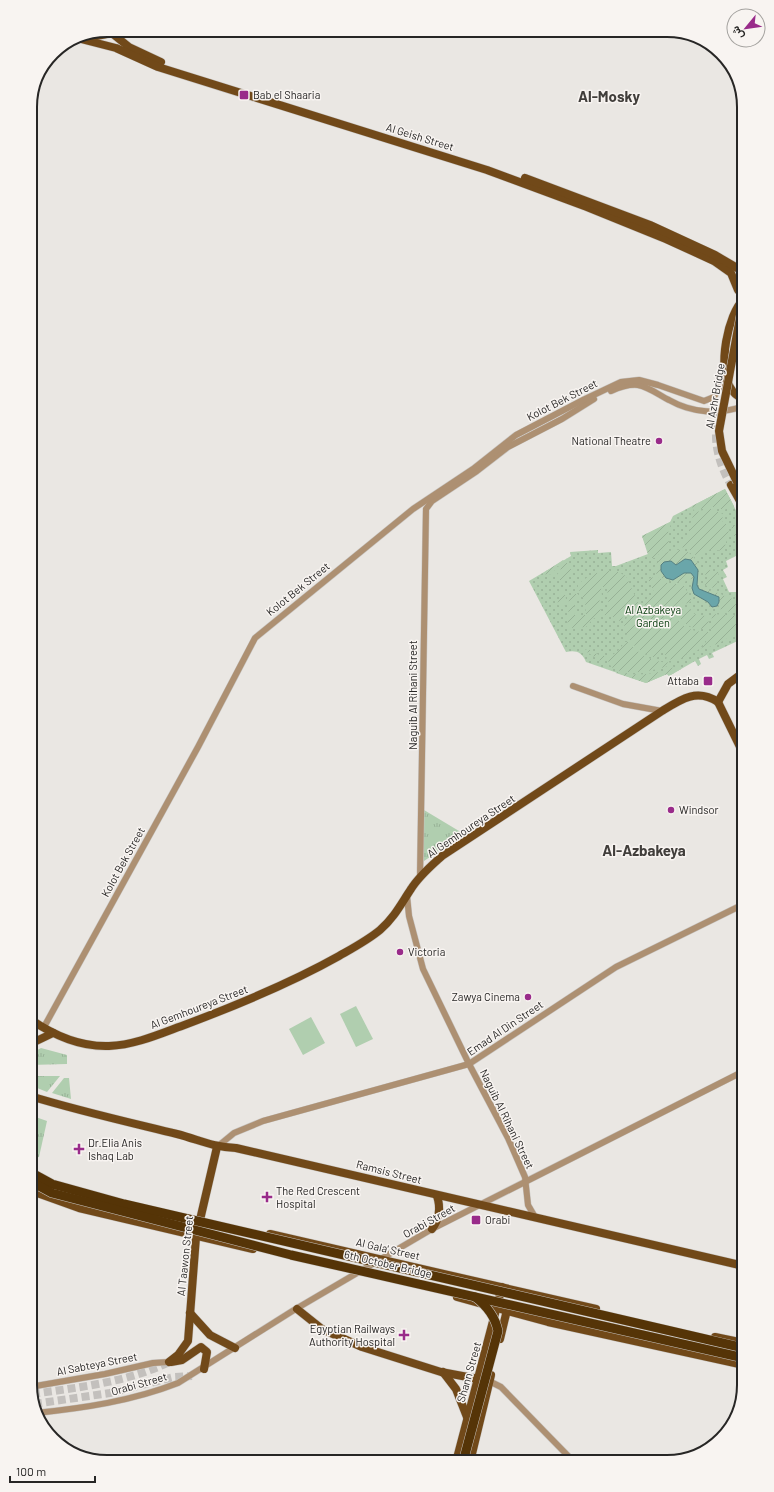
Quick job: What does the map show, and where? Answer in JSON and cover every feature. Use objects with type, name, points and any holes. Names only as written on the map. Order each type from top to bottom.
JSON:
[{"type":"highway","name":"6th October Bridge","points":[[37,1176],[52,1184],[68,1189],[154,1211],[737,1346]]},
{"type":"highway","name":"6th October Bridge","points":[[37,1185],[52,1193],[222,1238],[737,1356]]},
{"type":"highway","points":[[465,1455],[498,1331],[489,1309],[470,1294]]},
{"type":"main road","name":"Al Geish Street","points":[[116,37],[129,47],[160,62],[485,164],[571,194],[671,234],[737,268]]},
{"type":"main road","points":[[129,37],[129,47]]},
{"type":"main road","name":"Al Geish Street","points":[[86,41],[109,46],[158,67],[505,176],[708,257],[728,270],[736,281],[737,286]]},
{"type":"main road","points":[[737,298],[726,342],[726,376],[732,391],[737,394]]},
{"type":"main road","name":"Al Azhr Bridge","points":[[737,335],[719,430],[722,451],[734,483],[737,487]]},
{"type":"main road","points":[[734,483],[737,490]]},
{"type":"main road","points":[[737,677],[728,684],[718,702],[737,741]]},
{"type":"main road","name":"Al Gemhoureya Street","points":[[37,1023],[53,1033],[82,1044],[117,1046],[147,1039],[224,1010],[297,978],[373,936],[392,919],[420,877],[434,863],[451,850],[502,818],[662,711],[679,700],[694,695],[705,696],[718,702]]},
{"type":"main road","points":[[37,1041],[53,1033]]},
{"type":"main road","name":"Ramsis Street","points":[[37,1098],[62,1106],[179,1135],[217,1147],[236,1148],[437,1196],[480,1204],[737,1264]]},
{"type":"main road","name":"Al Taawon Street","points":[[169,1362],[178,1355],[188,1341],[196,1237],[217,1147]]},
{"type":"main road","name":"Al Gala' Street","points":[[37,1172],[47,1179],[64,1185],[200,1218],[382,1258],[737,1341]]},
{"type":"main road","points":[[37,1192],[44,1196],[79,1208],[196,1237],[507,1310],[548,1322],[737,1363]]},
{"type":"main road","points":[[432,1229],[439,1217],[440,1210],[437,1196]]},
{"type":"main road","name":"Shann Street","points":[[458,1455],[502,1287]]},
{"type":"main road","points":[[297,1309],[315,1324],[344,1339],[387,1355],[443,1372],[489,1381]]},
{"type":"main road","name":"Shann Street","points":[[472,1455],[507,1310]]},
{"type":"main road","points":[[190,1313],[210,1336],[236,1348]]},
{"type":"main road","points":[[169,1362],[182,1360],[201,1347],[207,1352],[204,1369]]},
{"type":"main road","points":[[443,1372],[456,1389],[467,1417]]},
{"type":"street","name":"Kolot Bek Street","points":[[425,512],[432,501],[477,471],[516,435],[594,394],[621,382],[643,380],[704,401],[714,397],[726,376]]},
{"type":"street","name":"Kolot Bek Street","points":[[44,1027],[198,747],[255,638],[281,615],[405,515],[517,441],[562,419],[596,398],[626,386],[643,386],[675,403],[697,410],[721,411],[737,408]]},
{"type":"street","points":[[405,515],[425,512]]},
{"type":"street","name":"Naguib Al Rihani Street","points":[[420,877],[425,512]]},
{"type":"street","points":[[573,686],[622,704],[662,711]]},
{"type":"street","name":"Naguib Al Rihani Street","points":[[407,896],[409,916],[423,969],[469,1064],[508,1138],[526,1183],[528,1205],[535,1218]]},
{"type":"street","name":"Emad Al Din Street","points":[[217,1147],[234,1133],[263,1121],[469,1064],[616,967],[737,907]]},
{"type":"street","name":"Orabi Street","points":[[42,1412],[91,1407],[115,1402],[178,1384],[297,1309],[432,1229],[737,1076]]},
{"type":"street","name":"Al Sabteya Street","points":[[37,1386],[105,1374],[153,1363],[169,1362]]},
{"type":"street","points":[[489,1381],[501,1387],[567,1455]]},
{"type":"green space","name":"Al Azbakeya Garden","points":[[725,489],[737,512],[737,556],[726,561],[728,567],[723,570],[727,577],[723,579],[729,592],[737,592],[737,641],[712,653],[714,657],[709,659],[707,655],[699,659],[701,664],[698,666],[695,661],[669,676],[667,674],[646,683],[586,662],[583,656],[578,652],[566,652],[529,581],[571,556],[570,552],[598,550],[598,553],[611,552],[612,566],[616,566],[648,554],[649,553],[642,536],[670,522],[673,516]]},
{"type":"green space","points":[[725,489],[734,506],[724,510],[711,506],[694,511],[692,506]]},
{"type":"green space","points":[[710,509],[723,514],[722,521],[729,526],[728,537],[723,551],[709,550],[703,552],[698,557],[689,549],[677,546],[684,542],[688,536],[692,519],[695,514],[700,511]]},
{"type":"green space","points":[[670,522],[671,524],[668,532],[669,545],[655,558],[649,558],[642,536]]},
{"type":"green space","points":[[737,525],[737,537],[731,534],[732,527]]},
{"type":"green space","points":[[673,550],[685,551],[694,557],[697,562],[699,579],[698,573],[668,561],[664,562],[664,576],[668,579],[675,580],[684,573],[688,572],[693,575],[694,579],[684,582],[674,582],[662,578],[655,572],[653,569],[661,557]]},
{"type":"green space","points":[[563,560],[569,565],[572,572],[562,581],[555,577],[561,570],[558,566],[556,567],[553,575],[542,574]]},
{"type":"green space","points":[[708,565],[710,571],[719,572],[716,588],[704,584],[703,579],[707,579],[707,575],[703,574],[703,568]]},
{"type":"green space","points":[[607,571],[618,572],[626,576],[639,605],[627,611],[620,621],[612,616],[604,615],[603,609],[609,609],[607,587],[601,587],[602,596],[599,596],[601,615],[593,619],[586,627],[569,628],[567,625],[568,605],[572,594],[578,594],[579,600],[574,601],[575,615],[586,615],[585,601],[578,588],[578,584],[592,574]]},
{"type":"green space","points":[[657,576],[669,584],[683,584],[692,601],[685,604],[683,602],[681,608],[671,614],[650,611],[645,607],[643,601],[655,594],[648,579]]},
{"type":"green space","points":[[562,589],[566,598],[564,606],[557,605]]},
{"type":"green space","points":[[706,590],[716,592],[737,600],[737,612],[721,611],[718,596],[705,592]]},
{"type":"green space","points":[[688,606],[689,609],[696,615],[708,615],[709,628],[695,628],[683,622],[677,614]]},
{"type":"green space","points":[[641,609],[659,617],[674,615],[677,620],[689,629],[698,632],[709,632],[705,642],[701,648],[695,652],[687,654],[684,658],[666,660],[667,656],[663,653],[659,653],[657,658],[646,654],[636,648],[626,634],[624,628],[629,614],[634,610]]},
{"type":"green space","points":[[712,614],[737,616],[737,627],[727,639],[716,645],[701,650],[711,633]]},
{"type":"green space","points":[[625,642],[628,642],[644,656],[650,659],[670,663],[678,662],[662,668],[638,672],[617,670],[611,666],[608,658],[618,651]]},
{"type":"green space","points":[[588,649],[599,655],[605,656],[605,664],[584,650]]},
{"type":"green space","points":[[679,665],[681,669],[669,676],[667,674],[646,683],[616,673],[649,674],[664,671]]},
{"type":"green space","points":[[424,810],[464,834],[424,861]]},
{"type":"green space","points":[[356,1006],[373,1039],[356,1047],[340,1014]]},
{"type":"green space","points":[[311,1017],[325,1043],[303,1055],[289,1029]]},
{"type":"green space","points":[[41,1048],[67,1055],[67,1064],[37,1065],[37,1050]]},
{"type":"green space","points":[[60,1076],[47,1092],[37,1088],[37,1077]]},
{"type":"green space","points":[[64,1078],[69,1078],[71,1099],[52,1093]]},
{"type":"green space","points":[[37,1117],[47,1121],[39,1157],[37,1158]]},
{"type":"water","points":[[685,559],[691,560],[698,570],[697,585],[699,589],[719,597],[717,606],[712,607],[708,602],[694,594],[692,588],[694,577],[691,573],[684,573],[673,580],[666,578],[661,571],[661,565],[664,562],[671,561],[676,565]]},
{"type":"tunnel","points":[[720,411],[716,430],[717,449],[719,459],[731,485]]},
{"type":"tunnel","points":[[38,1393],[84,1387],[137,1375],[169,1362]]},
{"type":"tunnel","points":[[39,1403],[110,1393],[174,1377],[192,1376]]},
{"type":"place","name":"Bab el Shaaria","points":[[244,95]]},
{"type":"place","name":"National Theatre","points":[[659,441]]},
{"type":"place","name":"Attaba","points":[[708,681]]},
{"type":"place","name":"Windsor","points":[[671,810]]},
{"type":"place","name":"Victoria","points":[[400,952]]},
{"type":"place","name":"Zawya Cinema","points":[[528,997]]},
{"type":"place","name":"Dr.Elia Anis Ishaq Lab","points":[[79,1149]]},
{"type":"place","name":"The Red Crescent Hospital","points":[[267,1197]]},
{"type":"place","name":"Orabi","points":[[476,1220]]},
{"type":"place","name":"Egyptian Railways Authority Hospital","points":[[404,1335]]},
{"type":"district","name":"Al-Mosky","points":[[609,97]]},
{"type":"district","name":"Al-Azbakeya","points":[[644,851]]}]
